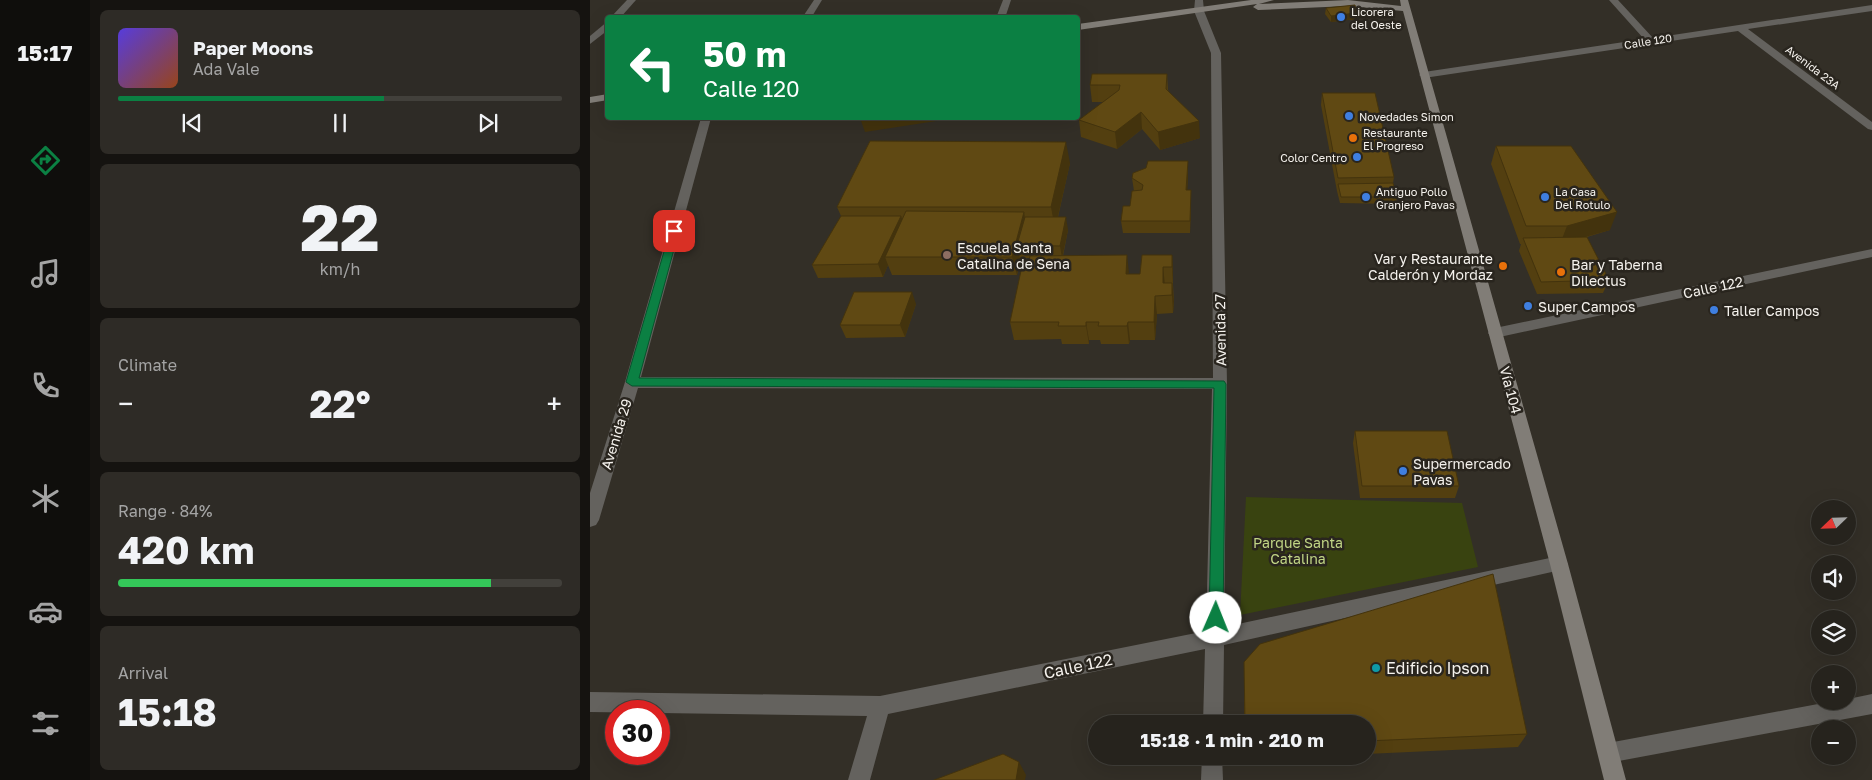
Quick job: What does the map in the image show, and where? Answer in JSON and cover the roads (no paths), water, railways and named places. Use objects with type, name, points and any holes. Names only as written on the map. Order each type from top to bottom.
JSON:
[{"type":"main road","points":[[1080,27],[1270,0]]},
{"type":"main road","points":[[1242,4],[1264,8],[1348,3],[1405,5]]},
{"type":"main road","name":"Vía 104","points":[[1405,5],[1559,564],[1615,780]]},
{"type":"main road","points":[[590,100],[605,98]]},
{"type":"street","points":[[617,15],[632,0]]},
{"type":"street","points":[[808,15],[818,0]]},
{"type":"street","points":[[1001,15],[1007,0]]},
{"type":"street","name":"Avenida 27","points":[[1199,0],[1199,11],[1216,53],[1220,384],[1213,715]]},
{"type":"street","points":[[1613,0],[1652,40]]},
{"type":"street","points":[[1836,4],[1847,11]]},
{"type":"street","name":"Calle 120","points":[[1424,75],[1872,8]]},
{"type":"street","points":[[590,41],[605,27]]},
{"type":"street","name":"Avenida 23A","points":[[1739,27],[1872,127]]},
{"type":"street","points":[[1860,118],[1872,116]]},
{"type":"street","name":"Avenida 29","points":[[590,520],[632,382],[705,120]]},
{"type":"street","name":"Calle 122","points":[[1495,333],[1872,253]]},
{"type":"street","points":[[632,382],[1220,384]]},
{"type":"street","name":"Calle 122","points":[[590,702],[880,706],[1215,638],[1559,564]]},
{"type":"street","points":[[1608,753],[1872,704]]},
{"type":"street","points":[[859,780],[880,706]]},
{"type":"street","points":[[1212,765],[1212,780]]},
{"type":"place","name":"Licorera del Oeste","points":[[1341,17]]},
{"type":"place","name":"Novedades Simon","points":[[1349,116]]},
{"type":"place","name":"Restaurante El Progreso","points":[[1353,138]]},
{"type":"place","name":"Color Centro","points":[[1357,157]]},
{"type":"place","name":"Antiguo Pollo Granjero Pavas","points":[[1366,197]]},
{"type":"place","name":"La Casa Del Rotulo","points":[[1545,197]]},
{"type":"place","name":"Escuela Santa Catalina de Sena","points":[[947,255]]},
{"type":"place","name":"Var y Restaurante Calderón y Mordaz","points":[[1503,266]]},
{"type":"place","name":"Bar y Taberna Dilectus","points":[[1561,272]]},
{"type":"place","name":"Super Campos","points":[[1528,306]]},
{"type":"place","name":"Taller Campos","points":[[1714,310]]},
{"type":"place","name":"Supermercado Pavas","points":[[1403,471]]},
{"type":"place","name":"Edificio Ipson","points":[[1376,668]]},
{"type":"park label","name":"Parque Santa Catalina","points":[[1298,550]]}]
